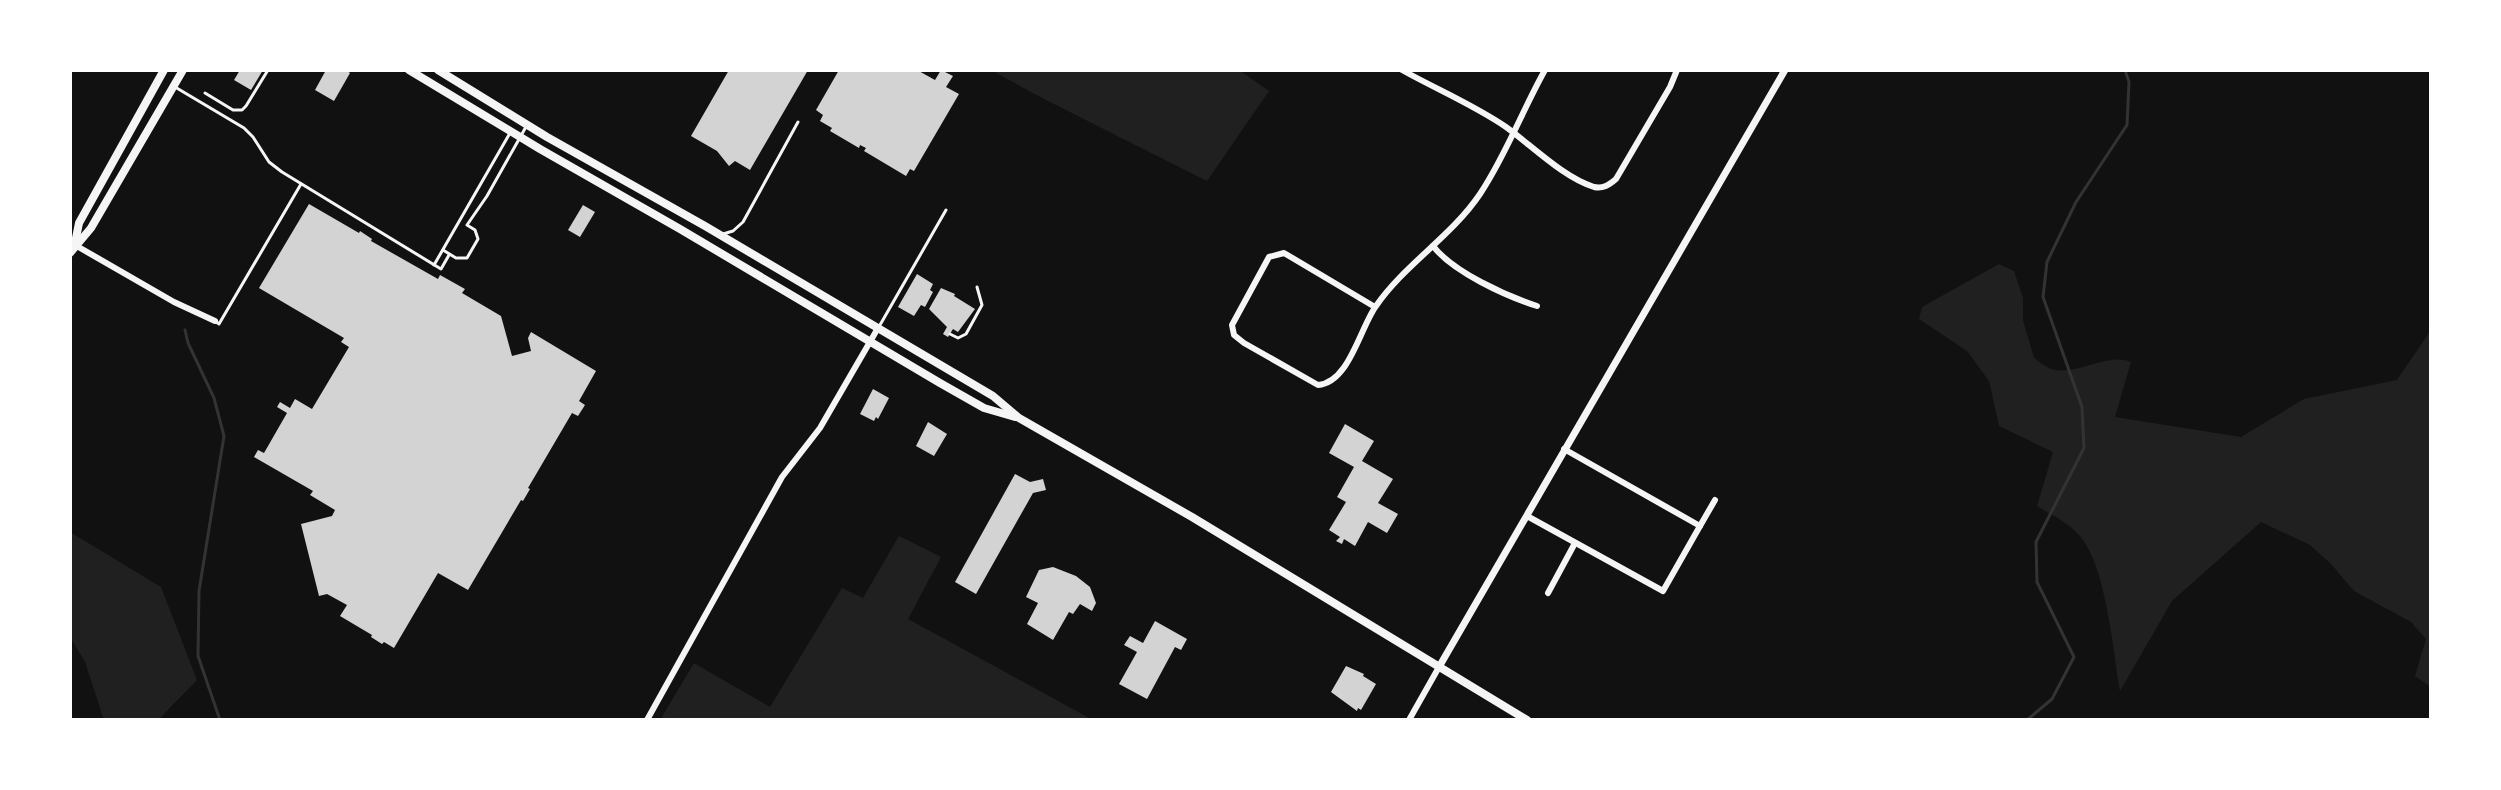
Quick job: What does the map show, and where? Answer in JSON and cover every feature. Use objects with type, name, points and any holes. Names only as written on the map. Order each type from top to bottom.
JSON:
[{"type":"main road","points":[[72,249],[79,223],[164,70]]},
{"type":"main road","points":[[72,249],[91,228],[183,70]]},
{"type":"main road","points":[[409,70],[984,408],[1019,418]]},
{"type":"main road","points":[[438,70],[646,195],[705,226],[993,396],[1019,418],[1192,517],[1527,720]]},
{"type":"street","points":[[1402,70],[1503,125],[1577,179],[1596,187],[1608,185],[1621,171],[1677,70]]},
{"type":"street","points":[[1375,307],[1284,253],[1269,257],[1232,325],[1234,335],[1244,343],[1318,385],[1328,384],[1337,377],[1375,307],[1473,203],[1514,133],[1545,70]]},
{"type":"street","points":[[1409,720],[1785,70]]},
{"type":"street","points":[[1433,246],[1440,256],[1501,293],[1537,306]]},
{"type":"street","points":[[72,249],[215,321]]},
{"type":"street","points":[[647,720],[782,477],[820,428],[878,328]]},
{"type":"street","points":[[1564,449],[1700,526]]},
{"type":"street","points":[[1527,516],[1663,591],[1715,500]]},
{"type":"street","points":[[1548,593],[1575,543]]},
{"type":"lane","points":[[205,93],[234,110],[242,110],[268,70]]},
{"type":"lane","points":[[175,87],[244,128],[269,162],[301,184],[441,269],[449,255]]},
{"type":"lane","points":[[705,226],[722,234],[737,229],[798,122]]},
{"type":"lane","points":[[443,250],[449,255],[467,258],[478,239],[475,230],[467,225],[528,124]]},
{"type":"lane","points":[[434,265],[511,131]]},
{"type":"lane","points":[[215,321],[219,324],[301,184]]},
{"type":"lane","points":[[878,328],[946,210]]},
{"type":"lane","points":[[950,334],[960,338],[967,333],[982,306],[977,287]]},
{"type":"shaded area","points":[[991,70],[1239,70],[1269,91],[1207,181]]},
{"type":"shaded area","points":[[1999,264],[2014,271],[2023,298],[2023,320],[2034,358],[2049,368],[2061,371],[2112,360],[2131,362],[2115,417],[2241,437],[2304,399],[2397,380],[2431,330],[2431,687],[2415,676],[2426,639],[2411,622],[2354,591],[2310,545],[2261,522],[2172,601],[2120,691],[2107,608],[2088,547],[2069,526],[2037,506],[2053,452],[1999,426],[1989,381],[1967,351],[1919,319],[1922,307]]},
{"type":"shaded area","points":[[70,532],[161,587],[197,680],[158,720],[104,720],[85,662],[70,637]]},
{"type":"shaded area","points":[[899,536],[941,557],[908,619],[1093,720],[660,720],[694,663],[770,707],[842,588],[863,598]]},
{"type":"building","points":[[240,70],[263,70],[251,90],[234,80]]},
{"type":"building","points":[[326,70],[346,70],[350,73],[334,101],[315,90]]},
{"type":"building","points":[[729,70],[808,70],[750,170],[735,161],[729,166],[717,151],[691,136]]},
{"type":"building","points":[[839,70],[917,70],[935,80],[941,70],[953,76],[946,87],[959,94],[914,171],[910,169],[906,176],[864,151],[866,148],[860,145],[859,148],[830,131],[832,128],[820,121],[823,115],[816,110]]},
{"type":"building","points":[[309,204],[438,279],[440,275],[465,289],[462,293],[501,316],[512,356],[531,351],[528,338],[531,332],[596,371],[579,401],[585,405],[578,416],[572,413],[468,590],[438,573],[394,648],[384,642],[382,644],[340,616],[347,605],[327,594],[319,596],[301,524],[332,516],[335,510],[310,495],[313,491],[254,457],[258,450],[264,453],[287,413],[277,407],[280,402],[290,408],[295,399],[312,409],[349,347],[341,342],[344,338],[259,288]]},
{"type":"building","points":[[583,205],[595,212],[580,237],[568,230]]},
{"type":"building","points":[[917,274],[933,284],[930,290],[933,292],[925,307],[921,305],[914,316],[898,307]]},
{"type":"building","points":[[941,288],[975,309],[958,332],[953,329],[948,337],[943,334],[947,327],[929,309]]},
{"type":"building","points":[[873,389],[889,398],[874,421],[860,414]]},
{"type":"building","points":[[928,422],[947,434],[934,456],[916,446]]},
{"type":"building","points":[[1345,424],[1374,441],[1362,461],[1393,479],[1378,503],[1398,514],[1387,533],[1368,522],[1355,546],[1344,539],[1342,544],[1336,541],[1340,537],[1329,530],[1346,502],[1337,497],[1354,467],[1329,453]]},
{"type":"building","points":[[1015,474],[1030,482],[1043,479],[1046,490],[1033,493],[976,594],[955,582]]},
{"type":"building","points":[[1053,567],[1076,576],[1090,587],[1096,603],[1092,611],[1080,604],[1073,614],[1069,612],[1053,640],[1027,624],[1038,603],[1026,597],[1039,570]]},
{"type":"building","points":[[1155,621],[1187,639],[1181,650],[1175,647],[1147,699],[1119,684],[1137,652],[1124,645],[1130,636],[1143,643]]},
{"type":"building","points":[[1346,666],[1364,674],[1376,684],[1361,710],[1358,708],[1357,711],[1331,692]]},
{"type":"waterway","points":[[2027,720],[2052,699],[2074,657],[2037,582],[2036,542],[2084,448],[2082,407],[2043,297],[2047,262],[2076,202],[2127,125],[2129,82],[2125,70]]},
{"type":"waterway","points":[[185,330],[214,398],[224,436],[199,591],[198,656],[220,720]]}]
